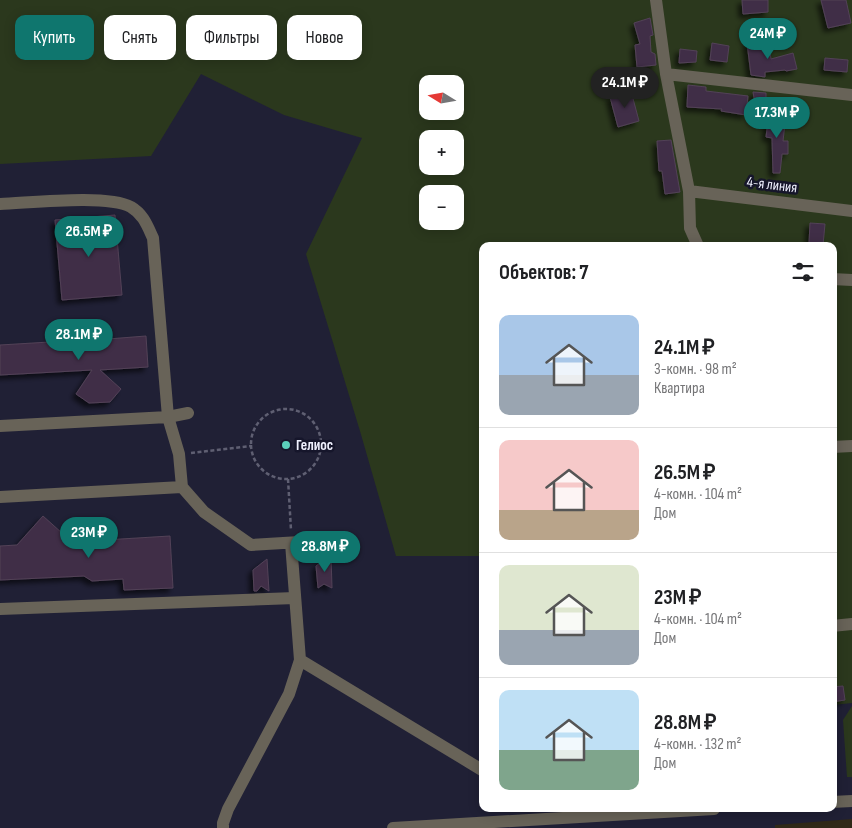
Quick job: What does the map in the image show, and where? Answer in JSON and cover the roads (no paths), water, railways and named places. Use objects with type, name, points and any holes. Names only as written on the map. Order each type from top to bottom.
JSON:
[{"type":"street","points":[[656,0],[666,74],[689,191],[690,228],[696,242]]},
{"type":"street","points":[[666,74],[852,95]]},
{"type":"street","name":"4-я линия","points":[[689,191],[852,211]]},
{"type":"street","points":[[0,204],[99,200],[130,206],[143,217],[153,238],[168,417],[179,454],[182,487],[204,512],[251,545],[334,540]]},
{"type":"street","points":[[837,279],[852,280]]},
{"type":"street","points":[[0,426],[168,417],[188,413]]},
{"type":"street","points":[[837,447],[852,446]]},
{"type":"street","points":[[0,497],[182,487]]},
{"type":"street","points":[[224,828],[223,822],[228,809],[289,694],[300,660],[291,543]]},
{"type":"street","points":[[0,609],[295,598]]},
{"type":"street","points":[[837,626],[852,624]]},
{"type":"street","points":[[300,660],[479,768]]},
{"type":"street","points":[[837,802],[852,801]]},
{"type":"street","points":[[393,828],[463,826],[529,814],[603,812]]},
{"type":"place","name":"Гелиос","points":[[286,445]]}]
